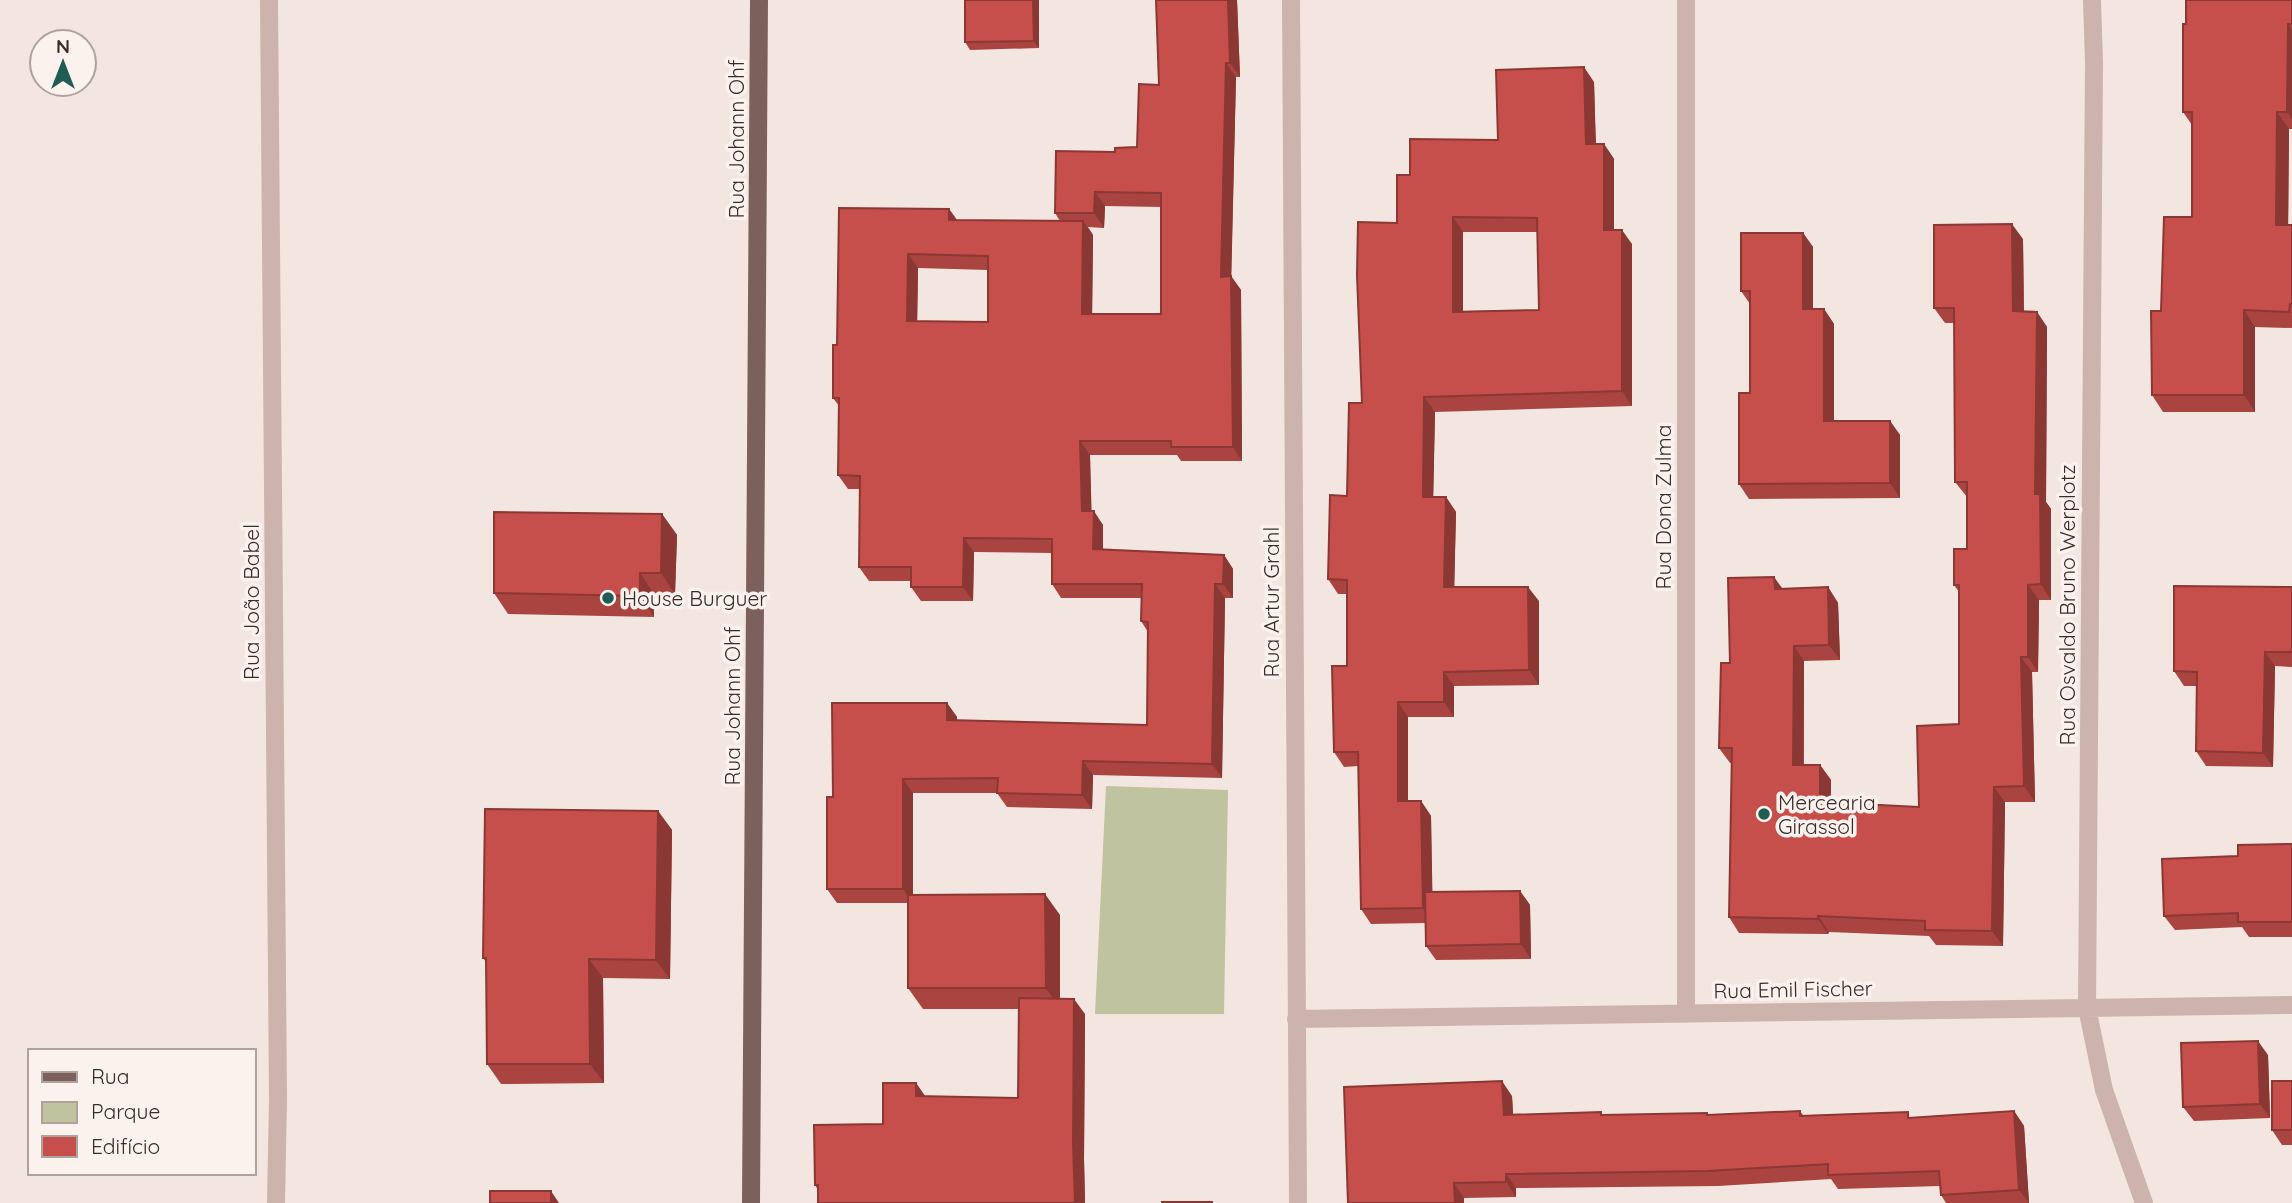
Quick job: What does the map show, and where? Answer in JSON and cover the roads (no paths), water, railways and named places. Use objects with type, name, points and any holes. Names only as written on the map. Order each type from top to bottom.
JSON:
[{"type":"main road","name":"Rua Johann Ohf","points":[[751,1203],[760,0]]},
{"type":"street","name":"Rua João Babel","points":[[269,0],[278,1099],[276,1203]]},
{"type":"street","name":"Rua Artur Grahl","points":[[1291,0],[1298,1203]]},
{"type":"street","name":"Rua Dona Zulma","points":[[1686,0],[1686,1014]]},
{"type":"street","name":"Rua Osvaldo Bruno Werplotz","points":[[2092,0],[2094,63],[2087,1008],[2104,1090],[2144,1203]]},
{"type":"street","name":"Rua Emil Fischer","points":[[1296,1019],[2292,1005]]},
{"type":"place","name":"House Burguer","points":[[608,598]]},
{"type":"place","name":"Mercearia Girassol","points":[[1764,814]]}]
